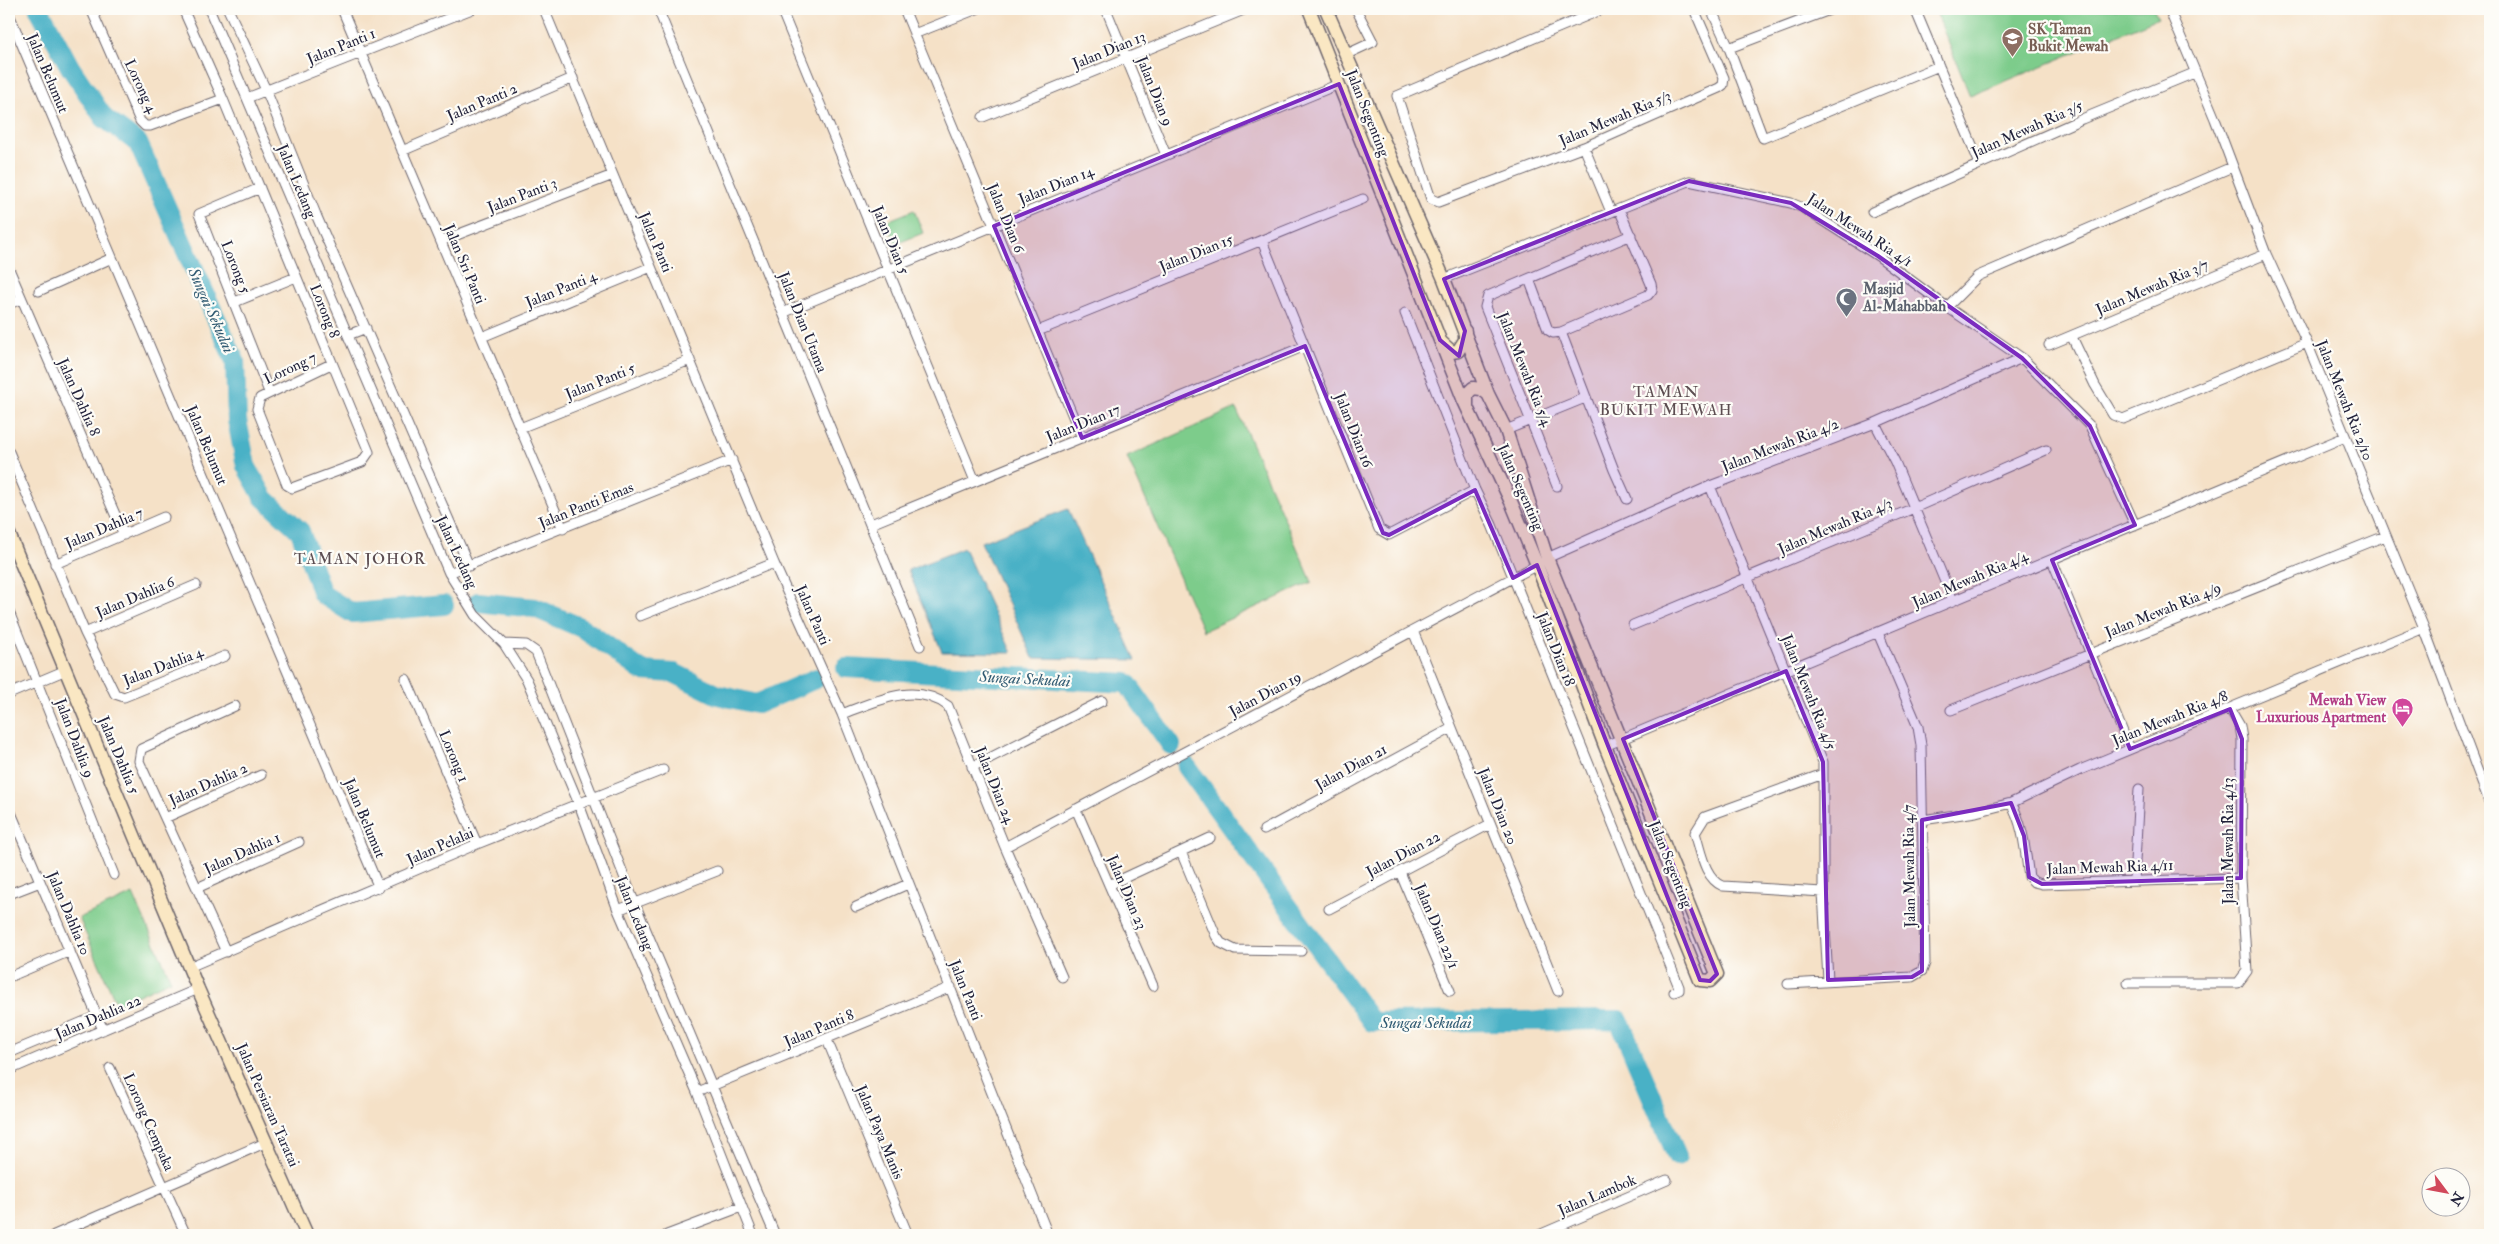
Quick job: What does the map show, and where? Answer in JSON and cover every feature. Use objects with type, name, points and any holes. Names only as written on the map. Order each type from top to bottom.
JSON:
[{"type":"street","name":"Lorong 4","points":[[91,9],[140,121],[145,126],[150,126],[223,99]]},
{"type":"street","name":"Lorong 8","points":[[183,9],[223,99],[331,364],[353,409],[369,452],[362,462],[297,488],[289,487],[257,409],[260,398]]},
{"type":"street","name":"Jalan Ledang","points":[[209,9],[450,573],[475,615],[504,644],[527,680],[578,804],[618,910],[697,1092],[753,1235]]},
{"type":"street","points":[[228,9],[266,90],[317,217],[469,566]]},
{"type":"street","name":"Jalan Sri Panti","points":[[342,9],[563,529]]},
{"type":"street","name":"Jalan Panti 1","points":[[247,98],[472,9]]},
{"type":"street","name":"Jalan Panti","points":[[544,9],[774,563],[842,714],[1048,1235]]},
{"type":"street","name":"Jalan Dian Utama","points":[[658,9],[785,312],[920,646]]},
{"type":"street","name":"Jalan Dian 5","points":[[781,9],[975,481]]},
{"type":"street","name":"Jalan Dian 6","points":[[904,9],[1082,438]]},
{"type":"street","points":[[914,34],[977,9]]},
{"type":"street","name":"Jalan Dian 9","points":[[1106,9],[1166,155]]},
{"type":"street","name":"Jalan Dian 13","points":[[983,117],[1246,9]]},
{"type":"street","name":"Jalan Segenting","points":[[1309,9],[1383,191],[1468,409],[1512,504],[1542,562],[1622,739],[1717,974],[1710,981],[1700,980],[1606,746],[1542,562],[1506,430],[1488,394],[1444,279],[1326,9]]},
{"type":"street","points":[[1345,55],[1373,42],[1356,9]]},
{"type":"street","name":"Jalan Mewah Ria 5/3","points":[[1602,9],[1397,96],[1431,199],[1438,202],[1584,147],[1723,85],[1724,78],[1694,9]]},
{"type":"street","points":[[1711,9],[1729,48],[1763,138],[1939,66]]},
{"type":"street","points":[[1729,48],[1832,9]]},
{"type":"street","points":[[1915,9],[1980,164]]},
{"type":"street","name":"Jalan Mewah Ria 2/10","points":[[2169,9],[2194,73],[2215,119],[2266,254],[2307,343],[2424,628],[2490,804]]},
{"type":"street","name":"Jalan Belumut","points":[[9,14],[379,888]]},
{"type":"street","name":"Jalan Mewah Ria 3/5","points":[[1872,212],[2194,73]]},
{"type":"street","name":"Jalan Panti 2","points":[[402,151],[573,78]]},
{"type":"street","name":"Jalan Dian 14","points":[[785,312],[1339,84]]},
{"type":"street","points":[[1529,279],[1548,330],[1554,333],[1561,332],[1648,295],[1652,290],[1652,284],[1631,235],[1615,211],[1584,147]]},
{"type":"street","points":[[1947,307],[1978,276],[2232,167]]},
{"type":"street","name":"Jalan Panti 3","points":[[441,241],[613,175]]},
{"type":"street","name":"Jalan Mewah Ria 4/1","points":[[1444,279],[1689,181],[1791,203],[1803,208],[1878,256],[1947,307],[2022,358],[2090,426],[2135,525]]},
{"type":"street","name":"Lorong 5","points":[[260,188],[199,214],[269,392]]},
{"type":"street","name":"Jalan Dian 15","points":[[1038,332],[1363,199]]},
{"type":"street","name":"Jalan Mewah Ria 5/4","points":[[1557,486],[1485,307],[1485,301],[1488,296],[1631,235]]},
{"type":"street","name":"Jalan Dian 16","points":[[1262,241],[1379,529],[1389,535],[1475,490]]},
{"type":"street","name":"Jalan Mewah Ria 3/7","points":[[2049,345],[2266,254]]},
{"type":"street","points":[[39,291],[112,258]]},
{"type":"street","name":"Jalan Panti 4","points":[[482,337],[652,267]]},
{"type":"street","name":"Jalan Dahlia 8","points":[[9,269],[124,535]]},
{"type":"street","points":[[235,302],[296,277]]},
{"type":"street","points":[[9,304],[21,299]]},
{"type":"street","name":"Jalan Dian 18","points":[[1405,313],[1475,490],[1492,525],[1679,987],[1679,990],[1674,992]]},
{"type":"street","points":[[348,335],[366,328]]},
{"type":"street","points":[[1440,340],[1452,352],[1458,351],[1465,340],[1465,331]]},
{"type":"street","points":[[1561,332],[1585,398],[1627,499]]},
{"type":"street","points":[[2072,336],[2095,385],[2113,415],[2124,419],[2307,343]]},
{"type":"street","name":"Jalan Dian 17","points":[[871,524],[1305,346]]},
{"type":"street","name":"Jalan Mewah Ria 4/2","points":[[1542,562],[1710,486],[1875,423],[2022,358]]},
{"type":"street","name":"Jalan Panti 5","points":[[520,428],[690,360]]},
{"type":"street","name":"Lorong 7","points":[[260,398],[269,392],[331,364]]},
{"type":"street","points":[[1468,409],[1467,394],[1474,388],[1481,389],[1488,394]]},
{"type":"street","points":[[1506,430],[1585,398]]},
{"type":"street","points":[[1875,423],[1895,462],[1953,601]]},
{"type":"street","name":"Jalan Mewah Ria 4/4","points":[[1606,746],[2345,437]]},
{"type":"street","name":"Jalan Mewah Ria 4/3","points":[[1633,625],[1914,508],[2046,450]]},
{"type":"street","points":[[9,452],[84,633]]},
{"type":"street","name":"Jalan Panti Emas","points":[[450,573],[732,460]]},
{"type":"street","name":"Jalan Mewah Ria 4/5","points":[[1710,486],[1820,755],[1823,774],[1823,892],[1828,980]]},
{"type":"street","name":"Jalan Dahlia 7","points":[[56,564],[164,517]]},
{"type":"street","name":"Jalan Dahlia 5","points":[[9,534],[198,988]]},
{"type":"street","name":"Jalan Mewah Ria 4/9","points":[[1951,710],[2385,536]]},
{"type":"street","points":[[2052,560],[2130,749]]},
{"type":"street","name":"Jalan Dian 19","points":[[1005,847],[1542,562]]},
{"type":"street","points":[[640,616],[774,563]]},
{"type":"street","name":"Jalan Dahlia 6","points":[[84,633],[196,585]]},
{"type":"street","name":"Jalan Dahlia 9","points":[[9,612],[114,875]]},
{"type":"street","name":"Jalan Mewah Ria 4/8","points":[[1922,820],[1976,812],[2011,803],[2130,749],[2424,628]]},
{"type":"street","name":"Jalan Dian 20","points":[[1413,631],[1558,992]]},
{"type":"street","name":"Jalan Dahlia 4","points":[[84,633],[112,690],[115,694],[124,697],[225,656]]},
{"type":"street","name":"Jalan Mewah Ria 4/7","points":[[1788,984],[1828,980],[1912,977],[1922,971],[1925,963],[1921,745],[1918,727],[1878,633]]},
{"type":"street","points":[[504,644],[526,645],[536,652],[592,799],[635,904],[775,1235]]},
{"type":"street","points":[[9,694],[66,670]]},
{"type":"street","name":"Lorong 1","points":[[406,679],[477,844]]},
{"type":"street","name":"Jalan Dian 24","points":[[842,714],[896,694],[911,694],[939,699],[948,706],[1005,847],[1062,977]]},
{"type":"street","points":[[972,767],[1102,701]]},
{"type":"street","points":[[226,952],[139,761],[141,749],[235,706]]},
{"type":"street","name":"Jalan Mewah Ria 4/13","points":[[2128,983],[2238,983],[2247,971],[2241,878],[2242,739],[2240,726],[2230,709]]},
{"type":"street","name":"Jalan Dian 21","points":[[1264,830],[1452,728]]},
{"type":"street","name":"Jalan Pelalai","points":[[190,967],[379,888],[477,844],[663,770]]},
{"type":"street","name":"Jalan Dahlia 2","points":[[165,818],[261,774]]},
{"type":"street","points":[[1823,774],[1705,818],[1695,833],[1709,877],[1715,883],[1723,886],[1823,892]]},
{"type":"street","points":[[2134,880],[2138,789]]},
{"type":"street","name":"Jalan Mewah Ria 4/11","points":[[2011,803],[2018,814],[2024,836],[2029,877],[2034,882],[2042,884],[2241,878]]},
{"type":"street","name":"Jalan Dian 23","points":[[1076,809],[1153,986]]},
{"type":"street","name":"Jalan Dahlia 10","points":[[9,811],[103,1030]]},
{"type":"street","name":"Jalan Dian 22","points":[[1329,909],[1490,824]]},
{"type":"street","points":[[1110,885],[1210,838]]},
{"type":"street","name":"Jalan Dahlia 1","points":[[197,888],[299,842]]},
{"type":"street","points":[[1182,852],[1216,936],[1221,943],[1235,950],[1301,951]]},
{"type":"street","points":[[618,910],[717,871]]},
{"type":"street","name":"Jalan Dian 22/1","points":[[1400,872],[1450,991]]},
{"type":"street","points":[[9,894],[40,882]]},
{"type":"street","points":[[856,907],[908,884]]},
{"type":"street","points":[[9,977],[70,951]]},
{"type":"street","name":"Jalan Panti 8","points":[[697,1092],[827,1040],[951,987]]},
{"type":"street","name":"Jalan Dahlia 22","points":[[9,1070],[198,988]]},
{"type":"street","name":"Jalan Persiaran Taratai","points":[[198,988],[307,1235]]},
{"type":"street","points":[[9,1052],[97,1016]]},
{"type":"street","name":"Jalan Paya Manis","points":[[827,1040],[908,1235]]},
{"type":"street","name":"Lorong Cempaka","points":[[110,1068],[164,1188]]},
{"type":"street","name":"Lorong Cempaka","points":[[54,1235],[267,1142]]},
{"type":"street","name":"Jalan Lambok","points":[[1539,1235],[1667,1180]]},
{"type":"street","points":[[164,1188],[186,1235]]},
{"type":"street","points":[[667,1235],[741,1207]]},
{"type":"highlighted area","points":[[1339,84],[1440,340],[1459,356],[1465,331],[1444,279],[1689,181],[1791,203],[1878,256],[2022,358],[2090,426],[2135,525],[2052,560],[2130,749],[2230,709],[2242,739],[2241,878],[2042,884],[2029,877],[2024,836],[2011,803],[1922,820],[1922,971],[1912,977],[1828,980],[1823,762],[1786,671],[1623,739],[1717,974],[1710,981],[1700,980],[1537,565],[1513,578],[1475,490],[1389,535],[1383,533],[1305,346],[1082,438],[994,226]]},
{"type":"green space","name":"SK Taman Bukit Mewah","points":[[1943,9],[2154,9],[2158,18],[1970,96],[1936,12]]},
{"type":"green space","points":[[914,210],[923,233],[896,244],[887,221]]},
{"type":"green space","points":[[1236,408],[1312,582],[1203,631],[1127,457]]},
{"type":"green space","points":[[133,894],[171,980],[117,1005],[79,918]]},
{"type":"water","points":[[1068,509],[1136,660],[1033,658],[981,542]]},
{"type":"water","points":[[964,548],[1012,653],[942,652],[908,570]]},
{"type":"waterway","name":"Sungai Sekudai","points":[[39,9],[70,67],[104,118],[138,143],[235,361],[237,420],[246,466],[264,498],[300,531],[322,594],[352,613],[444,605]]},
{"type":"waterway","name":"Sungai Sekudai","points":[[478,602],[535,608],[582,628],[642,671],[674,673],[718,695],[757,704],[817,678]]},
{"type":"waterway","name":"Sungai Sekudai","points":[[846,668],[1127,683],[1171,745]]},
{"type":"waterway","name":"Sungai Sekudai","points":[[1187,767],[1372,1022],[1619,1020],[1677,1156]]},
{"type":"place","name":"SK Taman Bukit Mewah","points":[[2012,57]]},
{"type":"place","name":"Masjid Al-Mahabbah","points":[[1847,317]]},
{"type":"place","name":"Mewah View Luxurious Apartment","points":[[2402,728]]},
{"type":"district","name":"TAMAN BUKIT MEWAH","points":[[1666,400]]},
{"type":"district","name":"TAMAN JOHOR","points":[[360,558]]}]
